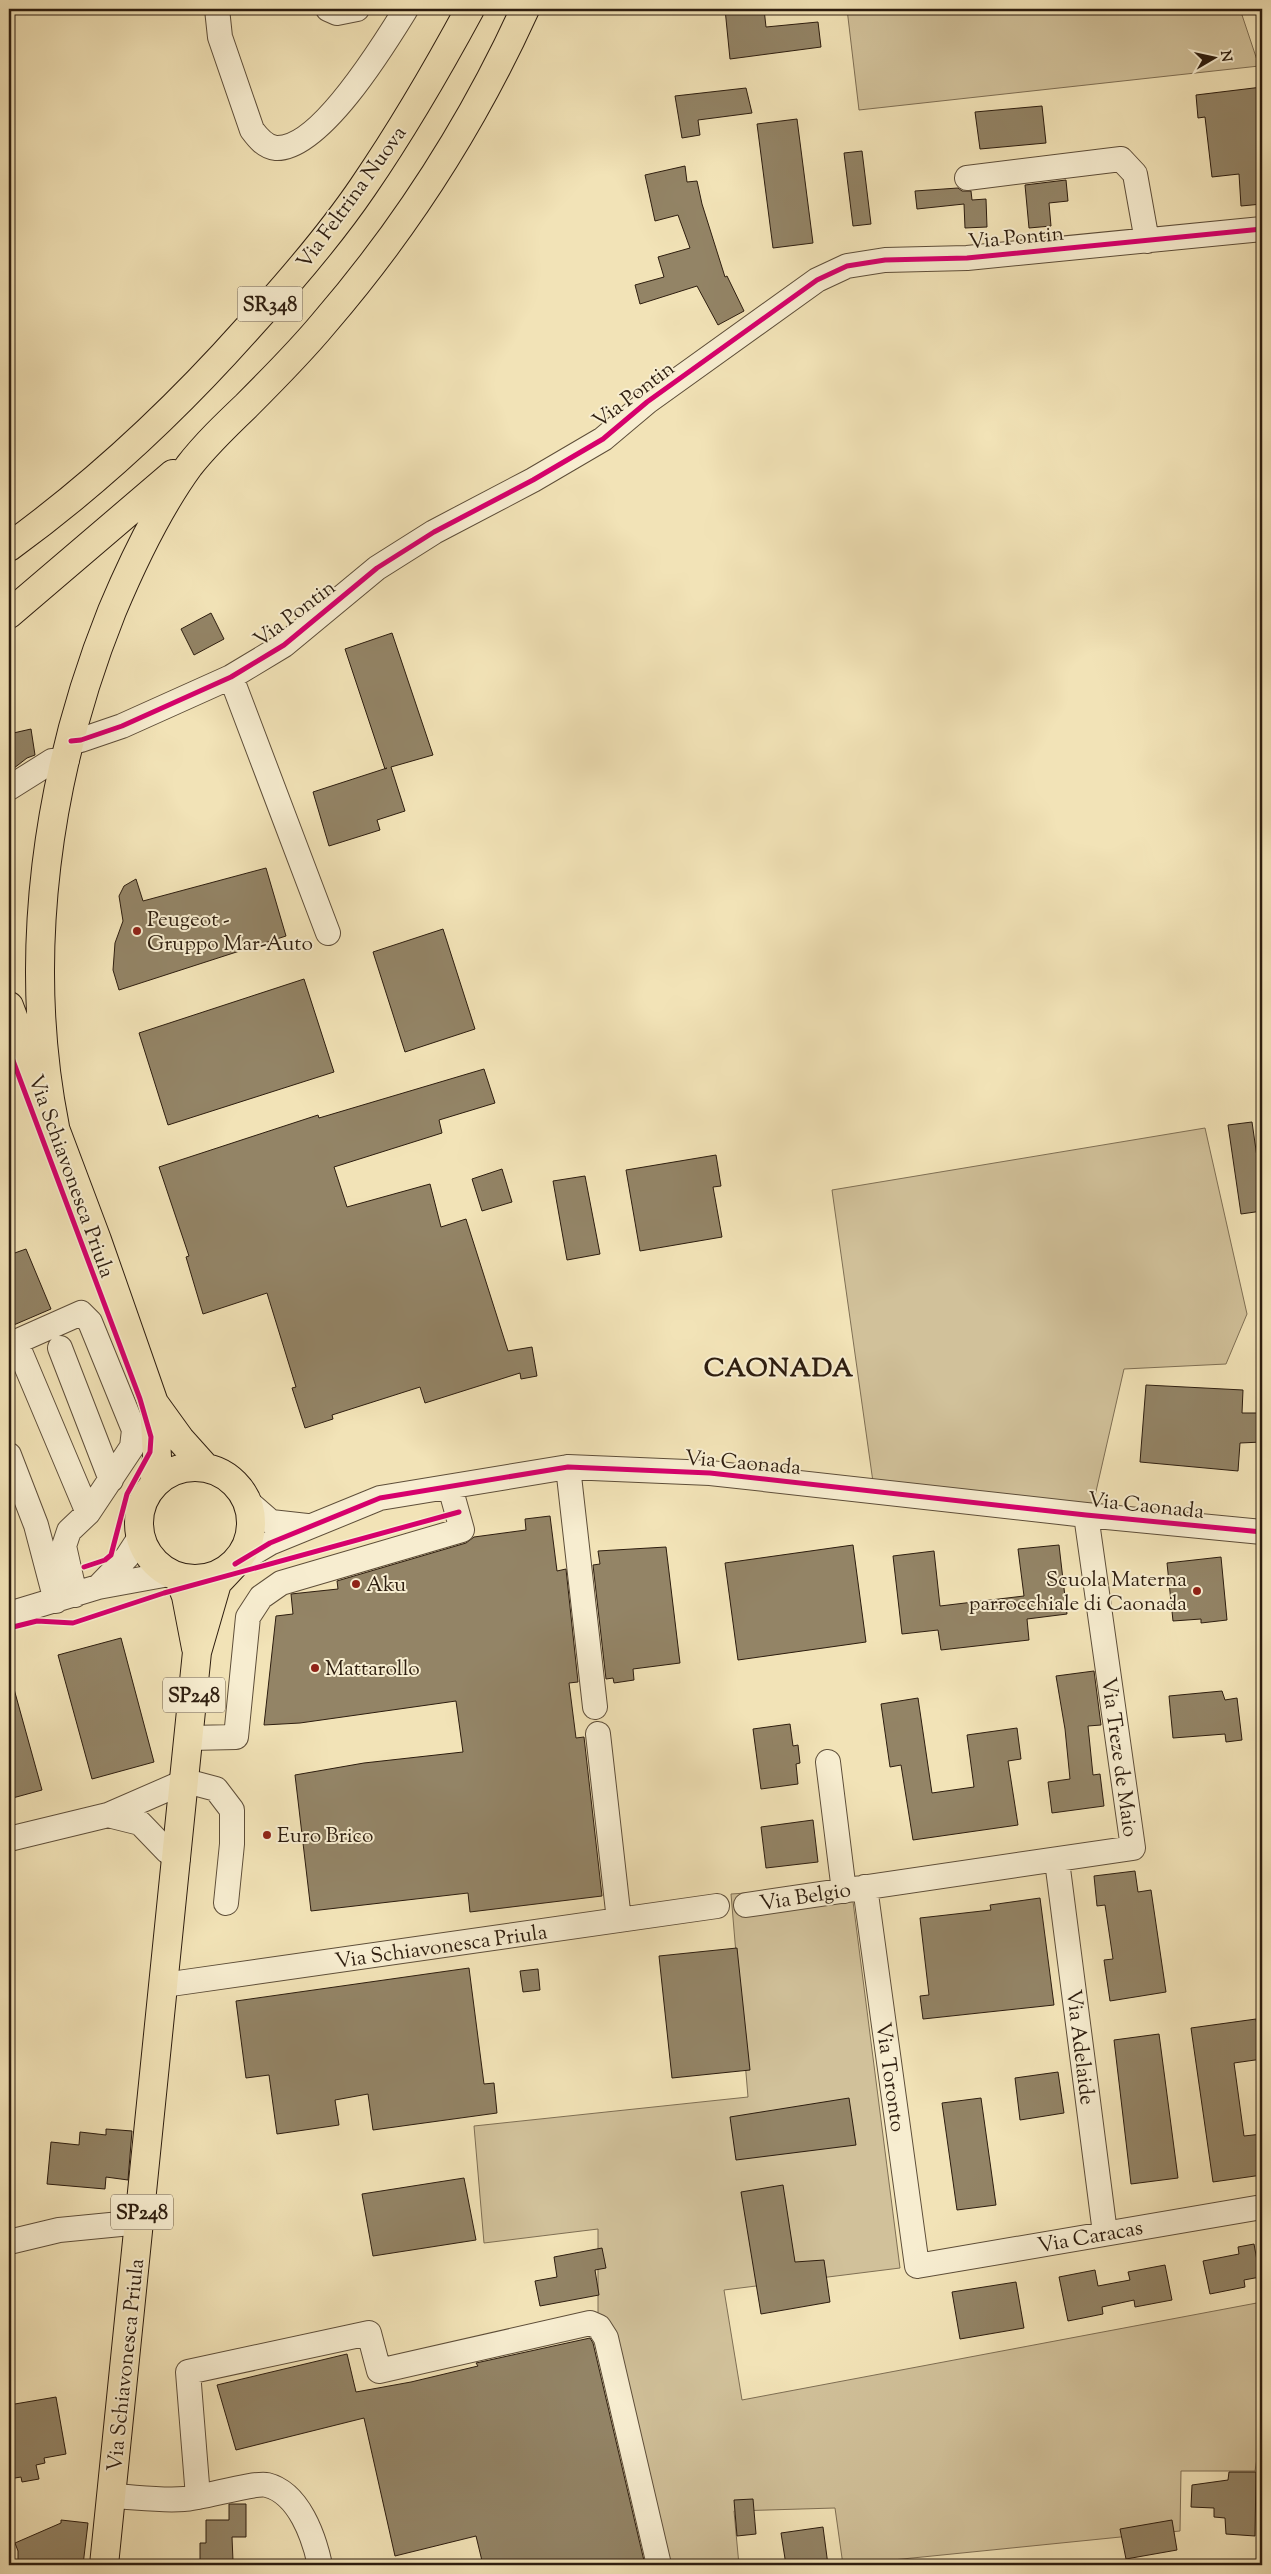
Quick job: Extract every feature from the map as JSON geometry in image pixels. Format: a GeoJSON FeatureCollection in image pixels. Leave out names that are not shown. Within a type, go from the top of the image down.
{"type":"FeatureCollection","features":[{"type":"Feature","properties":{"kind":"main road","name":"Via Feltrina Nuova"},"geometry":{"type":"LineString","coordinates":[[9,547],[55,513],[116,462],[220,360],[276,298],[362,188],[429,82],[470,9]]}},
{"type":"Feature","properties":{"kind":"main road"},"geometry":{"type":"LineString","coordinates":[[9,614],[199,454],[324,324],[389,241],[438,168],[476,104],[525,9]]}},
{"type":"Feature","properties":{"kind":"main road"},"geometry":{"type":"LineString","coordinates":[[55,1127],[42,1034],[41,948],[44,887],[55,804],[91,668],[130,572],[163,507],[199,454]]}},
{"type":"Feature","properties":{"kind":"main road","name":"Via Schiavonesca Priula"},"geometry":{"type":"LineString","coordinates":[[9,1006],[55,1127],[154,1403],[180,1440],[206,1468]]}},
{"type":"Feature","properties":{"kind":"main road","name":"Via Schiavonesca Priula"},"geometry":{"type":"LineString","coordinates":[[154,1403],[157,1457],[154,1484]]}},
{"type":"Feature","properties":{"kind":"main road"},"geometry":{"type":"LineString","coordinates":[[190,1467],[206,1468],[228,1478],[240,1489],[248,1502],[252,1522],[247,1546],[234,1565],[220,1574],[202,1580],[174,1576],[156,1564],[146,1552],[140,1537],[140,1511],[143,1500],[154,1484],[172,1472],[190,1467]]}},
{"type":"Feature","properties":{"kind":"main road","name":"Via Schiavonesca Priula"},"geometry":{"type":"LineString","coordinates":[[104,2565],[186,1781],[197,1652],[217,1583],[234,1565]]}},
{"type":"Feature","properties":{"kind":"main road","name":"Via Schiavonesca Priula"},"geometry":{"type":"LineString","coordinates":[[174,1576],[186,1596],[197,1652]]}},
{"type":"Feature","properties":{"kind":"street"},"geometry":{"type":"LineString","coordinates":[[217,9],[220,37],[252,130],[262,142],[274,148],[289,146],[306,137],[326,119],[376,58],[406,9]]}},
{"type":"Feature","properties":{"kind":"street"},"geometry":{"type":"LineString","coordinates":[[328,9],[337,13],[357,9]]}},
{"type":"Feature","properties":{"kind":"street"},"geometry":{"type":"LineString","coordinates":[[967,178],[1121,159],[1135,174],[1147,241]]}},
{"type":"Feature","properties":{"kind":"street","name":"Via Pontin"},"geometry":{"type":"LineString","coordinates":[[9,788],[69,751],[81,740],[122,726],[230,676],[284,645],[377,568],[434,532],[532,480],[603,438],[647,402],[825,277],[847,266],[885,260],[967,258],[1262,229]]}},
{"type":"Feature","properties":{"kind":"street"},"geometry":{"type":"LineString","coordinates":[[230,676],[328,933]]}},
{"type":"Feature","properties":{"kind":"street"},"geometry":{"type":"LineString","coordinates":[[65,1598],[64,1546],[69,1531],[88,1513],[111,1480],[132,1447],[134,1430],[90,1322],[81,1313],[12,1343],[88,1513]]}},
{"type":"Feature","properties":{"kind":"street"},"geometry":{"type":"LineString","coordinates":[[60,1348],[111,1480]]}},
{"type":"Feature","properties":{"kind":"street"},"geometry":{"type":"LineString","coordinates":[[9,1455],[65,1598]]}},
{"type":"Feature","properties":{"kind":"street"},"geometry":{"type":"LineString","coordinates":[[568,1467],[595,1707]]}},
{"type":"Feature","properties":{"kind":"street","name":"Via Caonada"},"geometry":{"type":"LineString","coordinates":[[234,1565],[270,1543],[380,1498],[568,1467],[710,1473],[1086,1515],[1262,1532]]}},
{"type":"Feature","properties":{"kind":"street"},"geometry":{"type":"LineString","coordinates":[[190,1738],[236,1737],[248,1617],[261,1597],[281,1583],[462,1530],[450,1487]]}},
{"type":"Feature","properties":{"kind":"street","name":"Via Caonada"},"geometry":{"type":"LineString","coordinates":[[248,1502],[271,1522],[309,1526]]}},
{"type":"Feature","properties":{"kind":"street","name":"Via Treze de Maio"},"geometry":{"type":"LineString","coordinates":[[854,1889],[1133,1848],[1086,1515]]}},
{"type":"Feature","properties":{"kind":"street"},"geometry":{"type":"LineString","coordinates":[[36,1524],[69,1531]]}},
{"type":"Feature","properties":{"kind":"street"},"geometry":{"type":"LineString","coordinates":[[98,1587],[127,1557],[140,1537]]}},
{"type":"Feature","properties":{"kind":"street"},"geometry":{"type":"LineString","coordinates":[[9,1614],[98,1587],[174,1576]]}},
{"type":"Feature","properties":{"kind":"street"},"geometry":{"type":"LineString","coordinates":[[598,1734],[619,1920]]}},
{"type":"Feature","properties":{"kind":"street","name":"Via Toronto"},"geometry":{"type":"LineString","coordinates":[[828,1762],[854,1889],[917,2266]]}},
{"type":"Feature","properties":{"kind":"street"},"geometry":{"type":"LineString","coordinates":[[9,1839],[108,1816],[186,1781],[216,1789],[232,1810],[232,1844],[226,1903]]}},
{"type":"Feature","properties":{"kind":"street"},"geometry":{"type":"LineString","coordinates":[[108,1816],[140,1823],[167,1851],[178,1858]]}},
{"type":"Feature","properties":{"kind":"street","name":"Via Adelaide"},"geometry":{"type":"LineString","coordinates":[[1057,1860],[1105,2233]]}},
{"type":"Feature","properties":{"kind":"street","name":"Via Belgio"},"geometry":{"type":"LineString","coordinates":[[746,1906],[854,1889]]}},
{"type":"Feature","properties":{"kind":"street","name":"Via Schiavonesca Priula"},"geometry":{"type":"LineString","coordinates":[[164,1985],[717,1906]]}},
{"type":"Feature","properties":{"kind":"street","name":"Via Caracas"},"geometry":{"type":"LineString","coordinates":[[917,2266],[1262,2207]]}},
{"type":"Feature","properties":{"kind":"street"},"geometry":{"type":"LineString","coordinates":[[9,2242],[59,2230],[141,2222]]}},
{"type":"Feature","properties":{"kind":"street"},"geometry":{"type":"LineString","coordinates":[[198,2497],[188,2372],[369,2333],[379,2371],[590,2323],[599,2327],[606,2338],[659,2565]]}},
{"type":"Feature","properties":{"kind":"street"},"geometry":{"type":"LineString","coordinates":[[111,2496],[185,2499],[266,2485],[284,2494],[298,2510],[309,2531],[320,2565]]}},
{"type":"Feature","properties":{"kind":"shaded area"},"geometry":{"type":"Polygon","coordinates":[[[847,9],[1240,9],[1259,66],[859,110],[847,9]]]}},
{"type":"Feature","properties":{"kind":"shaded area"},"geometry":{"type":"Polygon","coordinates":[[[1205,1128],[1247,1314],[1226,1364],[1124,1369],[1092,1509],[873,1482],[832,1190],[1205,1128]]]}},
{"type":"Feature","properties":{"kind":"shaded area"},"geometry":{"type":"Polygon","coordinates":[[[851,1886],[900,2268],[724,2290],[742,2400],[1262,2302],[1262,2425],[1255,2471],[1181,2471],[1180,2531],[843,2565],[835,2508],[734,2511],[739,2565],[667,2565],[598,2321],[598,2229],[484,2243],[474,2126],[748,2097],[731,1894],[851,1886]]]}},
{"type":"Feature","properties":{"kind":"building"},"geometry":{"type":"Polygon","coordinates":[[[725,9],[764,9],[766,27],[818,22],[821,47],[730,59],[725,9]]]}},
{"type":"Feature","properties":{"kind":"building"},"geometry":{"type":"Polygon","coordinates":[[[1262,87],[1262,204],[1241,206],[1239,174],[1212,177],[1205,117],[1198,118],[1196,95],[1262,87]]]}},
{"type":"Feature","properties":{"kind":"building"},"geometry":{"type":"Polygon","coordinates":[[[746,88],[752,113],[698,120],[700,135],[682,138],[675,96],[746,88]]]}},
{"type":"Feature","properties":{"kind":"building"},"geometry":{"type":"Polygon","coordinates":[[[1042,106],[1046,143],[980,149],[975,112],[1042,106]]]}},
{"type":"Feature","properties":{"kind":"building"},"geometry":{"type":"Polygon","coordinates":[[[797,119],[813,243],[773,248],[757,124],[797,119]]]}},
{"type":"Feature","properties":{"kind":"building"},"geometry":{"type":"Polygon","coordinates":[[[862,151],[871,224],[853,226],[844,153],[862,151]]]}},
{"type":"Feature","properties":{"kind":"building"},"geometry":{"type":"Polygon","coordinates":[[[685,166],[687,182],[697,181],[702,204],[725,277],[727,276],[744,311],[718,325],[697,286],[640,304],[635,285],[664,277],[658,257],[690,248],[678,215],[655,221],[645,175],[685,166]]]}},
{"type":"Feature","properties":{"kind":"building"},"geometry":{"type":"Polygon","coordinates":[[[1066,180],[1068,201],[1049,203],[1051,226],[1029,228],[1025,185],[1066,180]]]}},
{"type":"Feature","properties":{"kind":"building"},"geometry":{"type":"Polygon","coordinates":[[[958,188],[962,191],[971,191],[972,200],[986,199],[987,227],[965,228],[964,204],[917,209],[915,191],[958,188]]]}},
{"type":"Feature","properties":{"kind":"building"},"geometry":{"type":"Polygon","coordinates":[[[211,613],[224,639],[194,655],[181,629],[211,613]]]}},
{"type":"Feature","properties":{"kind":"building"},"geometry":{"type":"Polygon","coordinates":[[[392,633],[433,755],[391,767],[405,811],[377,820],[380,830],[329,846],[313,792],[385,769],[345,649],[392,633]]]}},
{"type":"Feature","properties":{"kind":"building"},"geometry":{"type":"Polygon","coordinates":[[[31,729],[35,755],[27,758],[9,772],[9,734],[31,729]]]}},
{"type":"Feature","properties":{"kind":"building"},"geometry":{"type":"Polygon","coordinates":[[[266,868],[286,936],[119,990],[113,970],[115,943],[123,921],[119,896],[124,886],[136,879],[143,901],[266,868]]]}},
{"type":"Feature","properties":{"kind":"building"},"geometry":{"type":"Polygon","coordinates":[[[443,929],[475,1029],[405,1052],[373,952],[443,929]]]}},
{"type":"Feature","properties":{"kind":"building"},"geometry":{"type":"Polygon","coordinates":[[[304,979],[334,1072],[168,1125],[139,1033],[304,979]]]}},
{"type":"Feature","properties":{"kind":"building"},"geometry":{"type":"Polygon","coordinates":[[[484,1069],[495,1103],[439,1120],[442,1133],[334,1167],[347,1207],[430,1184],[441,1227],[466,1219],[508,1351],[532,1347],[537,1376],[521,1379],[520,1373],[425,1403],[420,1387],[332,1415],[333,1419],[305,1428],[292,1388],[296,1387],[267,1293],[203,1314],[186,1257],[189,1256],[159,1167],[318,1115],[319,1118],[484,1069]]]}},
{"type":"Feature","properties":{"kind":"building"},"geometry":{"type":"Polygon","coordinates":[[[1252,1122],[1262,1192],[1262,1211],[1241,1214],[1228,1125],[1252,1122]]]}},
{"type":"Feature","properties":{"kind":"building"},"geometry":{"type":"Polygon","coordinates":[[[716,1155],[721,1186],[713,1187],[722,1237],[640,1251],[626,1170],[716,1155]]]}},
{"type":"Feature","properties":{"kind":"building"},"geometry":{"type":"Polygon","coordinates":[[[502,1169],[512,1202],[482,1211],[472,1179],[502,1169]]]}},
{"type":"Feature","properties":{"kind":"building"},"geometry":{"type":"Polygon","coordinates":[[[585,1176],[600,1254],[567,1260],[553,1181],[585,1176]]]}},
{"type":"Feature","properties":{"kind":"building"},"geometry":{"type":"Polygon","coordinates":[[[26,1249],[51,1309],[9,1327],[9,1255],[26,1249]]]}},
{"type":"Feature","properties":{"kind":"building"},"geometry":{"type":"Polygon","coordinates":[[[1146,1385],[1243,1390],[1242,1413],[1262,1413],[1262,1442],[1240,1443],[1238,1471],[1140,1462],[1146,1385]]]}},
{"type":"Feature","properties":{"kind":"building"},"geometry":{"type":"Polygon","coordinates":[[[550,1516],[557,1571],[566,1569],[578,1682],[569,1683],[576,1738],[584,1737],[602,1896],[470,1912],[468,1893],[311,1911],[295,1775],[364,1763],[463,1752],[456,1701],[300,1723],[264,1725],[276,1616],[293,1614],[291,1594],[338,1589],[337,1581],[466,1543],[474,1537],[526,1530],[525,1519],[550,1516]]]}},
{"type":"Feature","properties":{"kind":"building"},"geometry":{"type":"Polygon","coordinates":[[[853,1545],[866,1642],[738,1660],[725,1563],[853,1545]]]}},
{"type":"Feature","properties":{"kind":"building"},"geometry":{"type":"Polygon","coordinates":[[[1059,1545],[1067,1614],[1027,1619],[1029,1640],[941,1650],[938,1630],[902,1634],[893,1556],[934,1551],[940,1606],[1024,1596],[1018,1549],[1059,1545]]]}},
{"type":"Feature","properties":{"kind":"building"},"geometry":{"type":"Polygon","coordinates":[[[666,1547],[680,1663],[633,1669],[634,1680],[614,1683],[613,1678],[606,1679],[593,1565],[600,1564],[598,1551],[666,1547]]]}},
{"type":"Feature","properties":{"kind":"building","name":"Scuola Materna parrocchiale di Caonada"},"geometry":{"type":"Polygon","coordinates":[[[1221,1557],[1227,1620],[1201,1623],[1201,1619],[1173,1621],[1167,1563],[1221,1557]]]}},
{"type":"Feature","properties":{"kind":"building"},"geometry":{"type":"Polygon","coordinates":[[[121,1638],[154,1762],[92,1779],[58,1655],[121,1638]]]}},
{"type":"Feature","properties":{"kind":"building"},"geometry":{"type":"Polygon","coordinates":[[[1094,1671],[1101,1725],[1088,1726],[1093,1775],[1100,1774],[1104,1806],[1052,1813],[1048,1782],[1070,1779],[1065,1729],[1056,1676],[1094,1671]]]}},
{"type":"Feature","properties":{"kind":"building"},"geometry":{"type":"Polygon","coordinates":[[[14,1689],[42,1790],[9,1799],[9,1690],[14,1689]]]}},
{"type":"Feature","properties":{"kind":"building"},"geometry":{"type":"Polygon","coordinates":[[[1222,1691],[1225,1700],[1237,1698],[1242,1740],[1226,1742],[1225,1734],[1173,1738],[1169,1696],[1222,1691]]]}},
{"type":"Feature","properties":{"kind":"building"},"geometry":{"type":"Polygon","coordinates":[[[918,1698],[932,1793],[974,1787],[967,1735],[1017,1728],[1021,1759],[1008,1761],[1018,1825],[913,1840],[901,1765],[890,1767],[881,1704],[918,1698]]]}},
{"type":"Feature","properties":{"kind":"building"},"geometry":{"type":"Polygon","coordinates":[[[790,1724],[793,1746],[798,1745],[800,1763],[796,1764],[798,1784],[761,1789],[753,1729],[790,1724]]]}},
{"type":"Feature","properties":{"kind":"building"},"geometry":{"type":"Polygon","coordinates":[[[813,1820],[818,1862],[766,1868],[761,1827],[813,1820]]]}},
{"type":"Feature","properties":{"kind":"building"},"geometry":{"type":"Polygon","coordinates":[[[1135,1871],[1138,1892],[1151,1890],[1166,1992],[1110,2001],[1104,1960],[1113,1959],[1105,1905],[1097,1906],[1094,1876],[1135,1871]]]}},
{"type":"Feature","properties":{"kind":"building"},"geometry":{"type":"Polygon","coordinates":[[[1040,1898],[1054,2005],[923,2019],[920,1996],[929,1995],[920,1918],[991,1910],[990,1905],[1040,1898]]]}},
{"type":"Feature","properties":{"kind":"building"},"geometry":{"type":"Polygon","coordinates":[[[737,1948],[750,2070],[672,2078],[659,1956],[737,1948]]]}},
{"type":"Feature","properties":{"kind":"building"},"geometry":{"type":"Polygon","coordinates":[[[469,1968],[484,2084],[494,2083],[497,2113],[373,2130],[368,2094],[335,2100],[339,2125],[277,2134],[269,2075],[246,2078],[236,2001],[469,1968]]]}},
{"type":"Feature","properties":{"kind":"building"},"geometry":{"type":"Polygon","coordinates":[[[538,1969],[540,1990],[523,1992],[520,1971],[538,1969]]]}},
{"type":"Feature","properties":{"kind":"building"},"geometry":{"type":"Polygon","coordinates":[[[1256,2019],[1262,2059],[1234,2063],[1244,2136],[1262,2134],[1262,2175],[1213,2182],[1191,2028],[1256,2019]]]}},
{"type":"Feature","properties":{"kind":"building"},"geometry":{"type":"Polygon","coordinates":[[[1159,2034],[1178,2178],[1131,2184],[1114,2040],[1159,2034]]]}},
{"type":"Feature","properties":{"kind":"building"},"geometry":{"type":"Polygon","coordinates":[[[1058,2072],[1064,2113],[1020,2120],[1015,2078],[1058,2072]]]}},
{"type":"Feature","properties":{"kind":"building"},"geometry":{"type":"Polygon","coordinates":[[[849,2098],[856,2145],[736,2160],[730,2117],[849,2098]]]}},
{"type":"Feature","properties":{"kind":"building"},"geometry":{"type":"Polygon","coordinates":[[[981,2098],[996,2205],[957,2210],[942,2103],[981,2098]]]}},
{"type":"Feature","properties":{"kind":"building"},"geometry":{"type":"Polygon","coordinates":[[[106,2129],[132,2131],[128,2180],[106,2177],[105,2189],[47,2184],[51,2142],[79,2145],[80,2132],[106,2135],[106,2129]]]}},
{"type":"Feature","properties":{"kind":"building"},"geometry":{"type":"Polygon","coordinates":[[[464,2178],[476,2240],[373,2256],[362,2194],[464,2178]]]}},
{"type":"Feature","properties":{"kind":"building"},"geometry":{"type":"Polygon","coordinates":[[[783,2185],[795,2262],[824,2260],[830,2302],[761,2314],[741,2192],[783,2185]]]}},
{"type":"Feature","properties":{"kind":"building"},"geometry":{"type":"Polygon","coordinates":[[[1254,2244],[1260,2277],[1244,2280],[1245,2287],[1210,2294],[1203,2261],[1239,2254],[1238,2247],[1254,2244]]]}},
{"type":"Feature","properties":{"kind":"building"},"geometry":{"type":"Polygon","coordinates":[[[602,2248],[606,2268],[595,2270],[599,2295],[540,2306],[535,2281],[557,2277],[554,2257],[602,2248]]]}},
{"type":"Feature","properties":{"kind":"building"},"geometry":{"type":"Polygon","coordinates":[[[1165,2265],[1172,2300],[1135,2307],[1134,2300],[1102,2307],[1103,2314],[1068,2321],[1059,2277],[1095,2270],[1098,2286],[1130,2280],[1128,2272],[1165,2265]]]}},
{"type":"Feature","properties":{"kind":"building"},"geometry":{"type":"Polygon","coordinates":[[[1016,2282],[1024,2328],[960,2339],[952,2292],[1016,2282]]]}},
{"type":"Feature","properties":{"kind":"building"},"geometry":{"type":"Polygon","coordinates":[[[590,2338],[593,2343],[645,2565],[483,2565],[476,2536],[395,2556],[364,2418],[236,2450],[217,2385],[347,2354],[356,2392],[411,2382],[478,2366],[476,2363],[590,2338]]]}},
{"type":"Feature","properties":{"kind":"building"},"geometry":{"type":"Polygon","coordinates":[[[56,2397],[66,2454],[44,2458],[45,2463],[36,2465],[39,2479],[22,2482],[21,2477],[9,2479],[9,2405],[56,2397]]]}},
{"type":"Feature","properties":{"kind":"building"},"geometry":{"type":"Polygon","coordinates":[[[1229,2472],[1256,2472],[1255,2536],[1226,2534],[1225,2518],[1214,2517],[1214,2508],[1191,2507],[1192,2485],[1228,2480],[1229,2472]]]}},
{"type":"Feature","properties":{"kind":"building"},"geometry":{"type":"Polygon","coordinates":[[[753,2499],[756,2534],[737,2536],[734,2500],[753,2499]]]}},
{"type":"Feature","properties":{"kind":"building"},"geometry":{"type":"Polygon","coordinates":[[[229,2504],[246,2504],[246,2537],[232,2537],[233,2561],[200,2561],[200,2543],[206,2543],[206,2520],[229,2520],[229,2504]]]}},
{"type":"Feature","properties":{"kind":"building"},"geometry":{"type":"Polygon","coordinates":[[[61,2520],[88,2523],[83,2565],[18,2565],[18,2551],[15,2543],[61,2523],[61,2520]]]}},
{"type":"Feature","properties":{"kind":"building"},"geometry":{"type":"Polygon","coordinates":[[[1172,2520],[1177,2550],[1126,2559],[1120,2529],[1172,2520]]]}},
{"type":"Feature","properties":{"kind":"building"},"geometry":{"type":"Polygon","coordinates":[[[823,2527],[828,2565],[786,2565],[781,2533],[823,2527]]]}},
{"type":"Feature","properties":{"kind":"cycle path"},"geometry":{"type":"LineString","coordinates":[[71,741],[81,740],[122,726],[231,677],[284,645],[377,568],[434,532],[533,480],[603,439],[647,402],[817,280],[847,266],[885,260],[967,258],[1262,229]]}},
{"type":"Feature","properties":{"kind":"cycle path"},"geometry":{"type":"LineString","coordinates":[[9,1050],[140,1399],[151,1437],[150,1452],[127,1494],[111,1555],[105,1560],[84,1567]]}},
{"type":"Feature","properties":{"kind":"cycle path"},"geometry":{"type":"LineString","coordinates":[[235,1564],[270,1543],[380,1498],[568,1467],[710,1473],[1086,1515],[1262,1532]]}},
{"type":"Feature","properties":{"kind":"cycle path"},"geometry":{"type":"LineString","coordinates":[[9,1628],[37,1621],[73,1623],[164,1593],[459,1512]]}},
{"type":"Feature","properties":{"kind":"place","name":"Peugeot - Gruppo Mar-Auto"},"geometry":{"type":"Point","coordinates":[137,931]}},
{"type":"Feature","properties":{"kind":"place","name":"Aku"},"geometry":{"type":"Point","coordinates":[356,1584]}},
{"type":"Feature","properties":{"kind":"place","name":"Scuola Materna parrocchiale di Caonada"},"geometry":{"type":"Point","coordinates":[1197,1591]}},
{"type":"Feature","properties":{"kind":"place","name":"Mattarollo"},"geometry":{"type":"Point","coordinates":[315,1668]}},
{"type":"Feature","properties":{"kind":"place","name":"Euro Brico"},"geometry":{"type":"Point","coordinates":[267,1835]}},
{"type":"Feature","properties":{"kind":"district","name":"CAONADA"},"geometry":{"type":"Point","coordinates":[779,1367]}}]}
